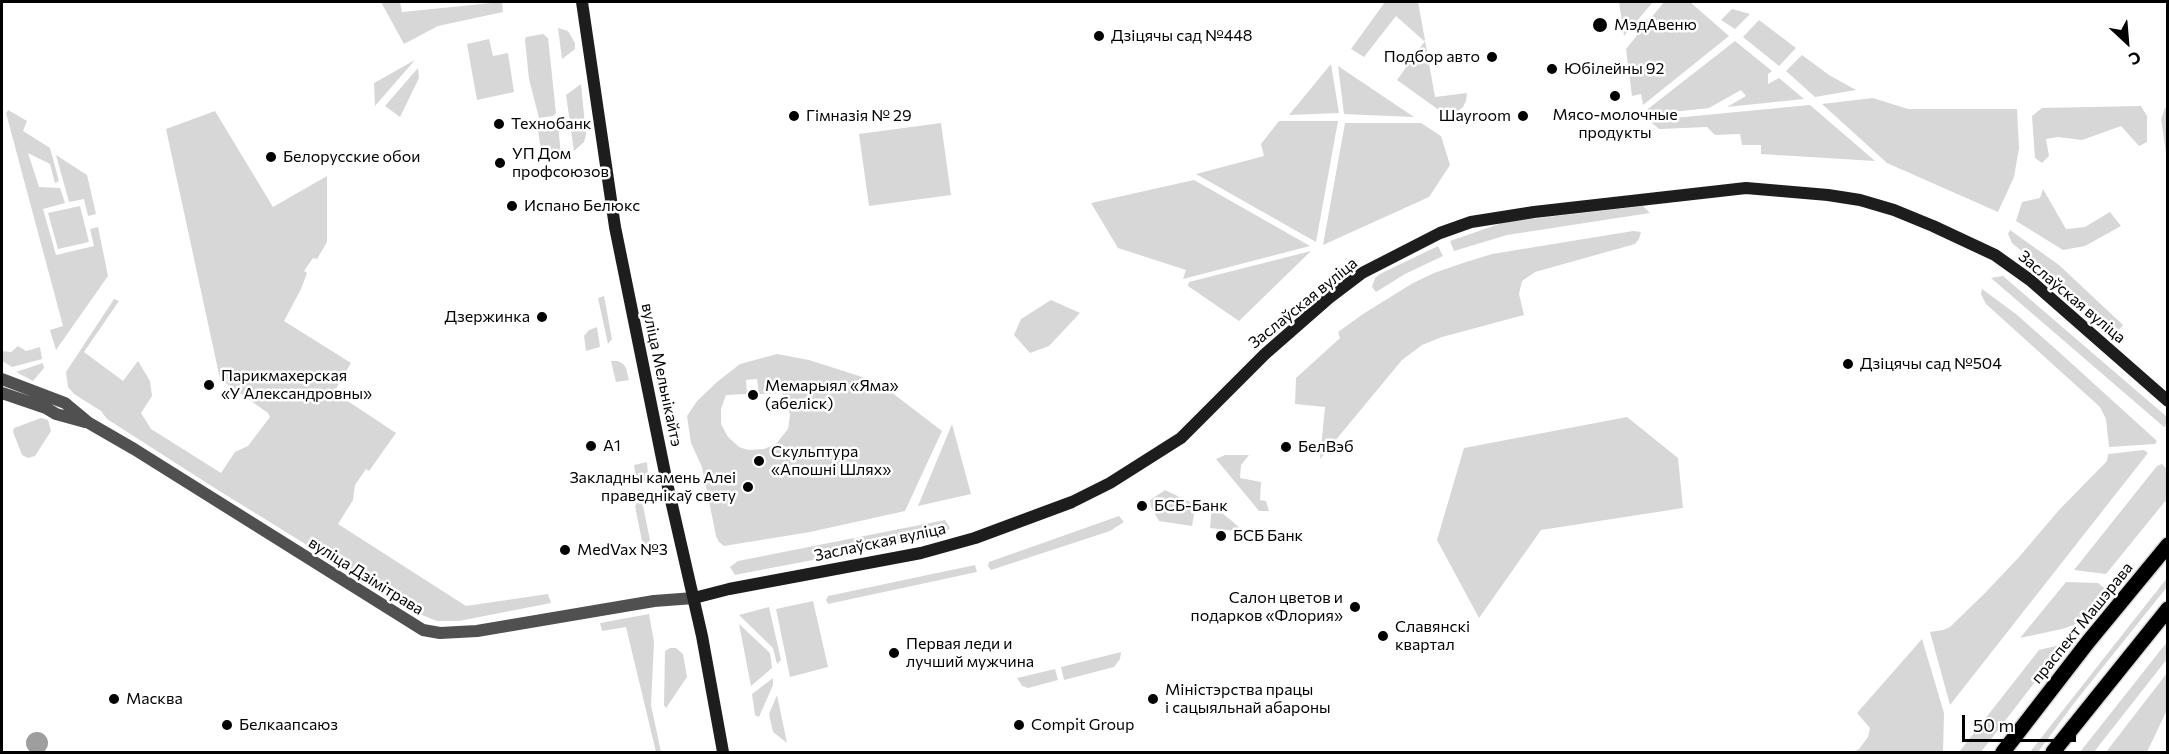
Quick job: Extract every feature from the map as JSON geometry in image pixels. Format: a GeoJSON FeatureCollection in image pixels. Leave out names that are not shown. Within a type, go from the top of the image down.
{"type":"FeatureCollection","features":[{"type":"Feature","properties":{"kind":"main road","name":"вуліца Мельнікайтэ"},"geometry":{"type":"LineString","coordinates":[[582,2],[615,226],[665,472],[694,598],[723,753]]}},
{"type":"Feature","properties":{"kind":"main road","name":"Заслаўская вуліца"},"geometry":{"type":"LineString","coordinates":[[694,598],[921,553],[975,538],[1072,502],[1110,483],[1181,438],[1265,354],[1322,304],[1362,273],[1440,233],[1472,222],[1534,212],[1746,189],[1828,195],[1860,200],[1894,210],[1995,255],[2038,287],[2168,401]]}},
{"type":"Feature","properties":{"kind":"main road","name":"праспект Машэрава"},"geometry":{"type":"LineString","coordinates":[[2003,753],[2088,642],[2168,545]]}},
{"type":"Feature","properties":{"kind":"main road"},"geometry":{"type":"LineString","coordinates":[[2053,753],[2168,609]]}},
{"type":"Feature","properties":{"kind":"street","name":"вуліца Дзімітрава"},"geometry":{"type":"LineString","coordinates":[[2,379],[65,403],[89,423],[423,630],[440,633],[477,631],[654,601],[694,598]]}},
{"type":"Feature","properties":{"kind":"street","name":"вуліца Дзімітрава"},"geometry":{"type":"LineString","coordinates":[[2,393],[46,408],[56,414],[89,423]]}},
{"type":"Feature","properties":{"kind":"shaded area"},"geometry":{"type":"Polygon","coordinates":[[[381,2],[400,2],[402,12],[502,2],[503,12],[438,26],[404,44],[381,2]]]}},
{"type":"Feature","properties":{"kind":"shaded area"},"geometry":{"type":"Polygon","coordinates":[[[1385,2],[1418,2],[1425,40],[1396,16],[1364,57],[1351,49],[1385,2]]]}},
{"type":"Feature","properties":{"kind":"shaded area"},"geometry":{"type":"Polygon","coordinates":[[[1619,2],[1653,2],[1624,36],[1619,2]]]}},
{"type":"Feature","properties":{"kind":"shaded area"},"geometry":{"type":"Polygon","coordinates":[[[1664,2],[1690,2],[1729,36],[1643,105],[1641,94],[1632,96],[1626,49],[1664,2]]]}},
{"type":"Feature","properties":{"kind":"shaded area"},"geometry":{"type":"Polygon","coordinates":[[[1732,9],[1750,14],[1735,29],[1721,20],[1732,9]]]}},
{"type":"Feature","properties":{"kind":"shaded area"},"geometry":{"type":"Polygon","coordinates":[[[1759,20],[1796,48],[1779,66],[1743,37],[1759,20]]]}},
{"type":"Feature","properties":{"kind":"shaded area"},"geometry":{"type":"Polygon","coordinates":[[[558,28],[568,31],[575,43],[575,49],[562,59],[558,28]]]}},
{"type":"Feature","properties":{"kind":"shaded area"},"geometry":{"type":"Polygon","coordinates":[[[543,34],[548,38],[556,113],[553,116],[539,118],[529,79],[525,40],[526,37],[543,34]]]}},
{"type":"Feature","properties":{"kind":"shaded area"},"geometry":{"type":"Polygon","coordinates":[[[489,39],[493,56],[508,53],[514,92],[477,100],[467,44],[489,39]]]}},
{"type":"Feature","properties":{"kind":"shaded area"},"geometry":{"type":"Polygon","coordinates":[[[1425,41],[1435,97],[1467,93],[1463,107],[1450,118],[1397,80],[1425,41]]]}},
{"type":"Feature","properties":{"kind":"shaded area"},"geometry":{"type":"Polygon","coordinates":[[[1735,41],[1772,71],[1768,74],[1768,84],[1779,78],[1804,99],[1727,107],[1746,96],[1741,90],[1709,108],[1645,115],[1644,112],[1735,41]]]}},
{"type":"Feature","properties":{"kind":"shaded area"},"geometry":{"type":"Polygon","coordinates":[[[1802,55],[1829,75],[1856,90],[1815,97],[1786,71],[1802,55]]]}},
{"type":"Feature","properties":{"kind":"shaded area"},"geometry":{"type":"Polygon","coordinates":[[[415,60],[375,106],[374,83],[415,60]]]}},
{"type":"Feature","properties":{"kind":"shaded area"},"geometry":{"type":"Polygon","coordinates":[[[1331,64],[1339,113],[1289,115],[1331,64]]]}},
{"type":"Feature","properties":{"kind":"shaded area"},"geometry":{"type":"Polygon","coordinates":[[[1338,66],[1414,117],[1344,114],[1338,66]]]}},
{"type":"Feature","properties":{"kind":"shaded area"},"geometry":{"type":"Polygon","coordinates":[[[418,68],[419,78],[400,117],[385,106],[418,68]]]}},
{"type":"Feature","properties":{"kind":"shaded area"},"geometry":{"type":"Polygon","coordinates":[[[581,84],[586,135],[584,142],[574,151],[566,95],[581,84]]]}},
{"type":"Feature","properties":{"kind":"shaded area"},"geometry":{"type":"Polygon","coordinates":[[[1873,98],[1908,109],[2017,109],[2019,148],[2014,177],[1998,212],[1887,163],[1822,104],[1873,98]]]}},
{"type":"Feature","properties":{"kind":"shaded area"},"geometry":{"type":"Polygon","coordinates":[[[1810,105],[1875,161],[1761,154],[1761,145],[1742,145],[1740,134],[1715,135],[1707,127],[1659,129],[1652,123],[1653,120],[1810,105]]]}},
{"type":"Feature","properties":{"kind":"shaded area"},"geometry":{"type":"Polygon","coordinates":[[[2141,106],[2147,116],[2147,142],[2139,146],[2121,126],[2082,140],[2058,137],[2046,139],[2049,156],[2042,163],[2035,158],[2032,116],[2042,108],[2141,106]]]}},
{"type":"Feature","properties":{"kind":"shaded area"},"geometry":{"type":"Polygon","coordinates":[[[2167,108],[2167,159],[2161,119],[2167,108]]]}},
{"type":"Feature","properties":{"kind":"shaded area"},"geometry":{"type":"Polygon","coordinates":[[[8,110],[27,121],[23,131],[50,148],[59,181],[55,183],[50,164],[28,153],[39,187],[60,188],[65,203],[43,209],[56,255],[94,246],[90,229],[98,227],[108,276],[56,350],[50,330],[63,326],[6,113],[8,110]]]}},
{"type":"Feature","properties":{"kind":"shaded area"},"geometry":{"type":"Polygon","coordinates":[[[215,111],[273,207],[327,176],[327,242],[317,259],[313,258],[304,271],[307,273],[301,289],[284,321],[351,363],[334,392],[396,433],[369,471],[366,469],[355,485],[353,500],[338,524],[466,606],[548,594],[551,603],[459,621],[437,621],[417,613],[107,419],[101,411],[74,394],[68,387],[66,372],[114,299],[119,301],[84,352],[123,381],[138,361],[150,381],[152,396],[141,413],[151,429],[221,473],[235,452],[248,446],[270,417],[268,413],[220,379],[166,129],[215,111]]]}},
{"type":"Feature","properties":{"kind":"shaded area"},"geometry":{"type":"Polygon","coordinates":[[[1279,121],[1338,121],[1316,242],[1196,174],[1264,156],[1261,144],[1279,121]]]}},
{"type":"Feature","properties":{"kind":"shaded area"},"geometry":{"type":"Polygon","coordinates":[[[556,123],[561,155],[542,159],[538,130],[542,126],[556,123]]]}},
{"type":"Feature","properties":{"kind":"shaded area"},"geometry":{"type":"Polygon","coordinates":[[[941,123],[951,195],[869,206],[859,134],[941,123]]]}},
{"type":"Feature","properties":{"kind":"shaded area"},"geometry":{"type":"Polygon","coordinates":[[[1345,123],[1421,123],[1441,136],[1450,165],[1429,197],[1323,245],[1345,123]]]}},
{"type":"Feature","properties":{"kind":"shaded area"},"geometry":{"type":"Polygon","coordinates":[[[56,155],[87,175],[96,214],[88,216],[84,199],[69,202],[56,155]]]}},
{"type":"Feature","properties":{"kind":"shaded area"},"geometry":{"type":"Polygon","coordinates":[[[1194,180],[1310,246],[1183,279],[1186,270],[1118,248],[1091,203],[1194,180]]]}},
{"type":"Feature","properties":{"kind":"shaded area"},"geometry":{"type":"Polygon","coordinates":[[[2043,189],[2066,229],[2085,227],[2110,212],[2121,226],[2085,246],[2063,250],[2016,221],[2022,202],[2040,198],[2043,189]]]}},
{"type":"Feature","properties":{"kind":"shaded area"},"geometry":{"type":"Polygon","coordinates":[[[80,206],[89,242],[58,249],[48,213],[80,206]]]}},
{"type":"Feature","properties":{"kind":"shaded area"},"geometry":{"type":"Polygon","coordinates":[[[1643,206],[1650,213],[1507,235],[1454,251],[1450,241],[1505,222],[1643,206]]]}},
{"type":"Feature","properties":{"kind":"shaded area"},"geometry":{"type":"Polygon","coordinates":[[[2010,230],[2059,265],[2123,325],[2118,331],[2012,243],[2008,234],[2010,230]]]}},
{"type":"Feature","properties":{"kind":"shaded area"},"geometry":{"type":"Polygon","coordinates":[[[1633,231],[1641,232],[1635,244],[1535,272],[1522,281],[1519,294],[1524,315],[1442,337],[1422,345],[1402,360],[1320,459],[1325,407],[1295,404],[1296,378],[1340,338],[1338,332],[1413,283],[1466,262],[1492,254],[1633,231]]]}},
{"type":"Feature","properties":{"kind":"shaded area"},"geometry":{"type":"Polygon","coordinates":[[[1438,246],[1443,256],[1405,274],[1376,292],[1372,287],[1375,278],[1380,274],[1438,246]]]}},
{"type":"Feature","properties":{"kind":"shaded area"},"geometry":{"type":"Polygon","coordinates":[[[1311,251],[1239,321],[1188,286],[1189,282],[1311,251]]]}},
{"type":"Feature","properties":{"kind":"shaded area"},"geometry":{"type":"Polygon","coordinates":[[[2003,276],[2167,417],[2167,425],[2164,427],[1991,278],[2003,276]]]}},
{"type":"Feature","properties":{"kind":"shaded area"},"geometry":{"type":"Polygon","coordinates":[[[1982,289],[2016,314],[2059,352],[2157,441],[2155,444],[2109,447],[2106,419],[2100,407],[1986,304],[1981,294],[1982,289]]]}},
{"type":"Feature","properties":{"kind":"shaded area"},"geometry":{"type":"Polygon","coordinates":[[[604,296],[612,339],[608,344],[598,298],[604,296]]]}},
{"type":"Feature","properties":{"kind":"shaded area"},"geometry":{"type":"Polygon","coordinates":[[[1051,300],[1080,313],[1049,346],[1030,353],[1014,335],[1021,319],[1051,300]]]}},
{"type":"Feature","properties":{"kind":"shaded area"},"geometry":{"type":"Polygon","coordinates":[[[597,327],[600,347],[586,351],[584,336],[589,330],[597,327]]]}},
{"type":"Feature","properties":{"kind":"shaded area"},"geometry":{"type":"Polygon","coordinates":[[[18,346],[26,351],[40,347],[42,359],[12,367],[2,361],[2,351],[11,352],[18,346]]]}},
{"type":"Feature","properties":{"kind":"shaded area"},"geometry":{"type":"Polygon","coordinates":[[[777,354],[809,360],[878,382],[942,431],[905,511],[810,532],[724,546],[719,542],[702,467],[691,443],[687,416],[697,401],[740,364],[777,354]],[[757,379],[746,380],[747,394],[726,395],[721,409],[721,424],[728,437],[739,447],[748,450],[764,449],[776,444],[788,429],[790,415],[782,393],[759,394],[757,379]]]}},
{"type":"Feature","properties":{"kind":"shaded area"},"geometry":{"type":"Polygon","coordinates":[[[611,361],[623,364],[629,380],[616,382],[611,361]]]}},
{"type":"Feature","properties":{"kind":"shaded area"},"geometry":{"type":"Polygon","coordinates":[[[43,363],[44,368],[33,381],[16,372],[43,363]]]}},
{"type":"Feature","properties":{"kind":"shaded area"},"geometry":{"type":"Polygon","coordinates":[[[1627,417],[1678,458],[1683,508],[1541,530],[1479,618],[1437,540],[1464,448],[1627,417]]]}},
{"type":"Feature","properties":{"kind":"shaded area"},"geometry":{"type":"Polygon","coordinates":[[[41,418],[48,420],[51,431],[35,456],[28,458],[22,455],[13,432],[14,428],[41,418]]]}},
{"type":"Feature","properties":{"kind":"shaded area"},"geometry":{"type":"Polygon","coordinates":[[[952,424],[971,494],[918,506],[952,424]]]}},
{"type":"Feature","properties":{"kind":"shaded area"},"geometry":{"type":"Polygon","coordinates":[[[2144,450],[2148,453],[1950,705],[1930,632],[1950,627],[1985,593],[2059,510],[2107,461],[2108,454],[2144,450]]]}},
{"type":"Feature","properties":{"kind":"shaded area"},"geometry":{"type":"Polygon","coordinates":[[[1225,455],[1249,455],[1241,465],[1240,478],[1261,482],[1260,500],[1266,501],[1269,511],[1259,511],[1216,459],[1225,455]]]}},
{"type":"Feature","properties":{"kind":"shaded area"},"geometry":{"type":"Polygon","coordinates":[[[647,462],[646,480],[637,485],[634,465],[647,462]]]}},
{"type":"Feature","properties":{"kind":"shaded area"},"geometry":{"type":"Polygon","coordinates":[[[2162,464],[2167,469],[2167,499],[2106,574],[2074,570],[2157,466],[2162,464]]]}},
{"type":"Feature","properties":{"kind":"shaded area"},"geometry":{"type":"Polygon","coordinates":[[[1165,490],[1190,502],[1196,502],[1192,526],[1159,521],[1151,507],[1150,500],[1165,490]]]}},
{"type":"Feature","properties":{"kind":"shaded area"},"geometry":{"type":"Polygon","coordinates":[[[638,501],[643,506],[650,540],[648,545],[643,544],[642,541],[635,506],[638,501]]]}},
{"type":"Feature","properties":{"kind":"shaded area"},"geometry":{"type":"Polygon","coordinates":[[[1212,505],[1232,521],[1244,532],[1210,528],[1212,505]]]}},
{"type":"Feature","properties":{"kind":"shaded area"},"geometry":{"type":"Polygon","coordinates":[[[1119,516],[1124,522],[1110,531],[991,570],[988,566],[989,562],[1119,516]]]}},
{"type":"Feature","properties":{"kind":"shaded area"},"geometry":{"type":"Polygon","coordinates":[[[945,520],[950,528],[944,535],[735,575],[730,567],[738,561],[945,520]]]}},
{"type":"Feature","properties":{"kind":"shaded area"},"geometry":{"type":"Polygon","coordinates":[[[975,565],[977,572],[828,604],[826,600],[828,596],[975,565]]]}},
{"type":"Feature","properties":{"kind":"shaded area"},"geometry":{"type":"Polygon","coordinates":[[[2167,578],[2167,587],[2038,752],[2030,752],[2167,578]]]}},
{"type":"Feature","properties":{"kind":"shaded area"},"geometry":{"type":"Polygon","coordinates":[[[2066,582],[2098,583],[2108,591],[2079,623],[2020,638],[2066,582]]]}},
{"type":"Feature","properties":{"kind":"shaded area"},"geometry":{"type":"Polygon","coordinates":[[[813,601],[828,667],[790,677],[776,609],[813,601]]]}},
{"type":"Feature","properties":{"kind":"shaded area"},"geometry":{"type":"Polygon","coordinates":[[[769,607],[781,660],[777,664],[773,648],[739,615],[769,607]]]}},
{"type":"Feature","properties":{"kind":"shaded area"},"geometry":{"type":"Polygon","coordinates":[[[649,614],[654,642],[651,705],[661,752],[656,752],[626,627],[602,631],[600,623],[649,614]]]}},
{"type":"Feature","properties":{"kind":"shaded area"},"geometry":{"type":"Polygon","coordinates":[[[739,624],[770,653],[772,668],[751,686],[739,624]]]}},
{"type":"Feature","properties":{"kind":"shaded area"},"geometry":{"type":"Polygon","coordinates":[[[1922,639],[1944,713],[1943,752],[1853,752],[1859,749],[1868,737],[1870,728],[1857,713],[1922,639]]]}},
{"type":"Feature","properties":{"kind":"shaded area"},"geometry":{"type":"Polygon","coordinates":[[[2167,642],[2167,659],[2094,752],[2080,752],[2167,642]]]}},
{"type":"Feature","properties":{"kind":"shaded area"},"geometry":{"type":"Polygon","coordinates":[[[2062,647],[1981,752],[1959,752],[2039,650],[2062,647]]]}},
{"type":"Feature","properties":{"kind":"shaded area"},"geometry":{"type":"Polygon","coordinates":[[[676,648],[683,654],[687,677],[666,708],[664,705],[665,651],[676,648]]]}},
{"type":"Feature","properties":{"kind":"shaded area"},"geometry":{"type":"Polygon","coordinates":[[[1121,652],[1120,659],[1114,667],[1064,680],[1061,667],[1121,652]]]}},
{"type":"Feature","properties":{"kind":"shaded area"},"geometry":{"type":"Polygon","coordinates":[[[1055,669],[1058,680],[1028,688],[1022,686],[1017,678],[1055,669]]]}},
{"type":"Feature","properties":{"kind":"shaded area"},"geometry":{"type":"Polygon","coordinates":[[[2167,673],[2167,710],[2147,752],[2106,752],[2167,673]]]}},
{"type":"Feature","properties":{"kind":"shaded area"},"geometry":{"type":"Polygon","coordinates":[[[773,678],[773,685],[759,717],[755,715],[752,694],[773,678]]]}},
{"type":"Feature","properties":{"kind":"shaded area"},"geometry":{"type":"Polygon","coordinates":[[[777,695],[787,743],[773,732],[769,714],[777,695]]]}},
{"type":"Feature","properties":{"kind":"shaded area"},"geometry":{"type":"Polygon","coordinates":[[[37,732],[47,739],[48,743],[41,753],[37,754],[27,747],[26,743],[33,733],[37,732]]]}},
{"type":"Feature","properties":{"kind":"place","name":"МэдАвеню"},"geometry":{"type":"Point","coordinates":[1600,25]}},
{"type":"Feature","properties":{"kind":"place","name":"Дзіцячы сад №448"},"geometry":{"type":"Point","coordinates":[1099,36]}},
{"type":"Feature","properties":{"kind":"place","name":"Подбор авто"},"geometry":{"type":"Point","coordinates":[1492,57]}},
{"type":"Feature","properties":{"kind":"place","name":"Юбілейны 92"},"geometry":{"type":"Point","coordinates":[1552,69]}},
{"type":"Feature","properties":{"kind":"place","name":"Мясо-молочные продукты"},"geometry":{"type":"Point","coordinates":[1615,96]}},
{"type":"Feature","properties":{"kind":"place","name":"Гімназія № 29"},"geometry":{"type":"Point","coordinates":[794,116]}},
{"type":"Feature","properties":{"kind":"place","name":"Шауroom"},"geometry":{"type":"Point","coordinates":[1523,116]}},
{"type":"Feature","properties":{"kind":"place","name":"Технобанк"},"geometry":{"type":"Point","coordinates":[499,124]}},
{"type":"Feature","properties":{"kind":"place","name":"Белорусские обои"},"geometry":{"type":"Point","coordinates":[271,157]}},
{"type":"Feature","properties":{"kind":"place","name":"УП Дом профсоюзов"},"geometry":{"type":"Point","coordinates":[500,163]}},
{"type":"Feature","properties":{"kind":"place","name":"Испано Белюкс"},"geometry":{"type":"Point","coordinates":[512,206]}},
{"type":"Feature","properties":{"kind":"place","name":"Дзержинка"},"geometry":{"type":"Point","coordinates":[542,317]}},
{"type":"Feature","properties":{"kind":"place","name":"Дзіцячы сад №504"},"geometry":{"type":"Point","coordinates":[1848,364]}},
{"type":"Feature","properties":{"kind":"place","name":"Парикмахерская «У Александровны»"},"geometry":{"type":"Point","coordinates":[209,385]}},
{"type":"Feature","properties":{"kind":"place","name":"Мемарыял «Яма» (абеліск)"},"geometry":{"type":"Point","coordinates":[753,395]}},
{"type":"Feature","properties":{"kind":"place","name":"A1"},"geometry":{"type":"Point","coordinates":[591,446]}},
{"type":"Feature","properties":{"kind":"place","name":"БелВэб"},"geometry":{"type":"Point","coordinates":[1286,447]}},
{"type":"Feature","properties":{"kind":"place","name":"Скульптура «Апошні Шлях»"},"geometry":{"type":"Point","coordinates":[759,461]}},
{"type":"Feature","properties":{"kind":"place","name":"Закладны камень Алеі праведнікаў свету"},"geometry":{"type":"Point","coordinates":[748,487]}},
{"type":"Feature","properties":{"kind":"place","name":"БСБ-Банк"},"geometry":{"type":"Point","coordinates":[1142,506]}},
{"type":"Feature","properties":{"kind":"place","name":"БСБ Банк"},"geometry":{"type":"Point","coordinates":[1221,536]}},
{"type":"Feature","properties":{"kind":"place","name":"MedVax №3"},"geometry":{"type":"Point","coordinates":[565,550]}},
{"type":"Feature","properties":{"kind":"place","name":"Салон цветов и подарков «Флория»"},"geometry":{"type":"Point","coordinates":[1355,607]}},
{"type":"Feature","properties":{"kind":"place","name":"Славянскі квартал"},"geometry":{"type":"Point","coordinates":[1383,636]}},
{"type":"Feature","properties":{"kind":"place","name":"Первая леди и лучший мужчина"},"geometry":{"type":"Point","coordinates":[894,653]}},
{"type":"Feature","properties":{"kind":"place","name":"Масква"},"geometry":{"type":"Point","coordinates":[114,699]}},
{"type":"Feature","properties":{"kind":"place","name":"Міністэрства працы і сацыяльнай абароны"},"geometry":{"type":"Point","coordinates":[1153,699]}},
{"type":"Feature","properties":{"kind":"place","name":"Белкаапсаюз"},"geometry":{"type":"Point","coordinates":[227,725]}},
{"type":"Feature","properties":{"kind":"place","name":"Compit Group"},"geometry":{"type":"Point","coordinates":[1019,725]}}]}
